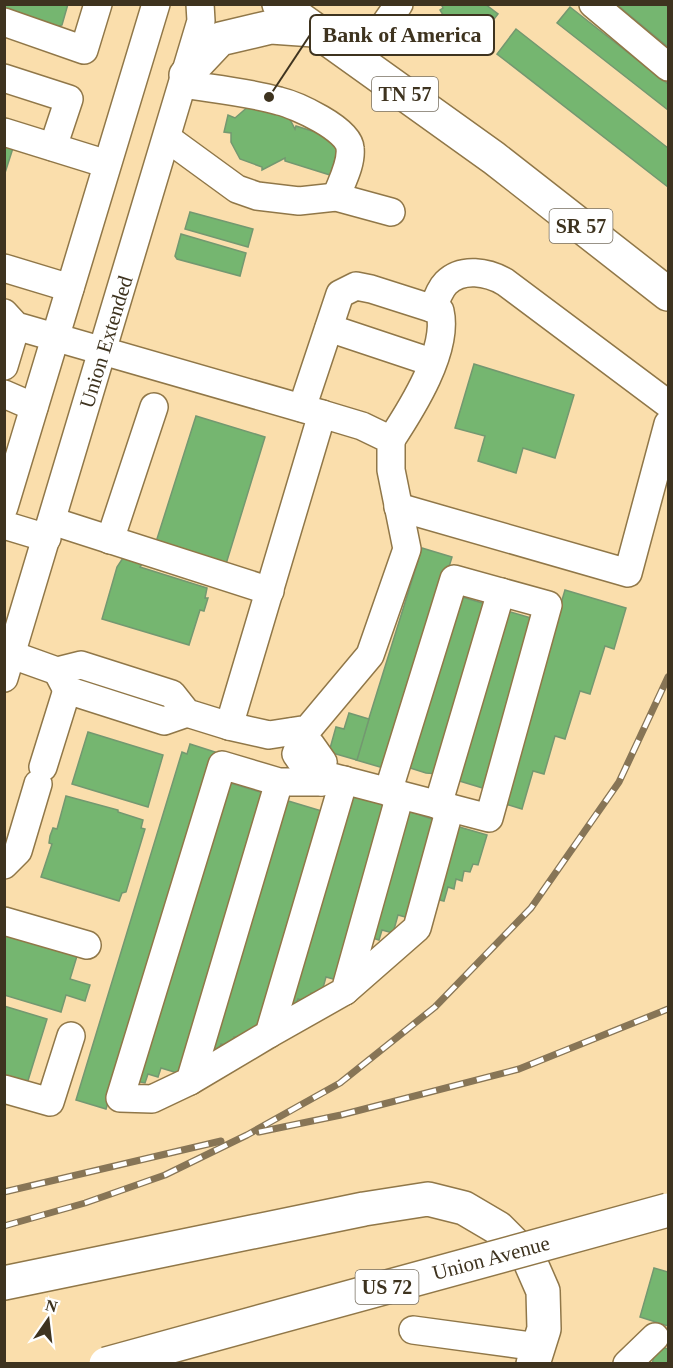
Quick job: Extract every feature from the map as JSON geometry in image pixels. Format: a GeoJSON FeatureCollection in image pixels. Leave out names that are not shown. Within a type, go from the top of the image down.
{"type":"FeatureCollection","features":[{"type":"Feature","properties":{"kind":"main road","name":"TN 57"},"geometry":{"type":"LineString","coordinates":[[279,4],[494,158]]}},
{"type":"Feature","properties":{"kind":"main road"},"geometry":{"type":"LineString","coordinates":[[184,79],[220,39],[271,27],[315,30]]}},
{"type":"Feature","properties":{"kind":"main road","name":"SR 57"},"geometry":{"type":"LineString","coordinates":[[494,158],[669,294]]}},
{"type":"Feature","properties":{"kind":"main road"},"geometry":{"type":"LineString","coordinates":[[4,1283],[364,1209],[428,1199],[464,1208],[498,1228],[529,1259],[543,1291],[544,1329],[536,1355]]}},
{"type":"Feature","properties":{"kind":"main road","name":"Union Avenue"},"geometry":{"type":"LineString","coordinates":[[106,1364],[669,1210]]}},
{"type":"Feature","properties":{"kind":"street"},"geometry":{"type":"LineString","coordinates":[[4,22],[84,50],[98,4]]}},
{"type":"Feature","properties":{"kind":"street","name":"Union Extended"},"geometry":{"type":"LineString","coordinates":[[7,661],[167,138],[201,21],[200,4]]}},
{"type":"Feature","properties":{"kind":"street"},"geometry":{"type":"LineString","coordinates":[[358,61],[399,4]]}},
{"type":"Feature","properties":{"kind":"street"},"geometry":{"type":"LineString","coordinates":[[593,4],[669,67]]}},
{"type":"Feature","properties":{"kind":"street"},"geometry":{"type":"LineString","coordinates":[[4,507],[108,164],[149,9]]}},
{"type":"Feature","properties":{"kind":"street"},"geometry":{"type":"LineString","coordinates":[[4,78],[69,99],[53,147]]}},
{"type":"Feature","properties":{"kind":"street"},"geometry":{"type":"LineString","coordinates":[[184,79],[280,101],[334,127],[348,140],[350,148],[348,164],[336,197]]}},
{"type":"Feature","properties":{"kind":"street"},"geometry":{"type":"LineString","coordinates":[[4,132],[108,164]]}},
{"type":"Feature","properties":{"kind":"street"},"geometry":{"type":"LineString","coordinates":[[167,138],[201,160],[237,189],[256,196],[299,201],[336,197],[392,212]]}},
{"type":"Feature","properties":{"kind":"street"},"geometry":{"type":"LineString","coordinates":[[4,268],[70,288]]}},
{"type":"Feature","properties":{"kind":"street"},"geometry":{"type":"LineString","coordinates":[[432,309],[444,284],[456,276],[491,274],[669,404]]}},
{"type":"Feature","properties":{"kind":"street"},"geometry":{"type":"LineString","coordinates":[[7,661],[62,680],[164,721],[187,713],[229,726],[269,735],[296,738],[308,729],[370,655],[407,549],[391,470],[391,440],[415,404],[431,362],[442,333],[440,311],[356,286],[340,294],[328,328],[312,411],[270,591],[229,726]]}},
{"type":"Feature","properties":{"kind":"street"},"geometry":{"type":"LineString","coordinates":[[4,366],[10,320],[56,337],[362,426],[391,440]]}},
{"type":"Feature","properties":{"kind":"street"},"geometry":{"type":"LineString","coordinates":[[328,328],[431,362]]}},
{"type":"Feature","properties":{"kind":"street"},"geometry":{"type":"LineString","coordinates":[[4,394],[34,407]]}},
{"type":"Feature","properties":{"kind":"street"},"geometry":{"type":"LineString","coordinates":[[110,540],[154,407]]}},
{"type":"Feature","properties":{"kind":"street"},"geometry":{"type":"LineString","coordinates":[[398,507],[628,573],[669,424]]}},
{"type":"Feature","properties":{"kind":"street"},"geometry":{"type":"LineString","coordinates":[[4,525],[49,529],[110,540],[270,591]]}},
{"type":"Feature","properties":{"kind":"street"},"geometry":{"type":"LineString","coordinates":[[296,738],[296,754],[307,770],[328,779],[394,794],[444,806],[489,818],[548,605],[454,579],[394,794],[345,990]]}},
{"type":"Feature","properties":{"kind":"street"},"geometry":{"type":"LineString","coordinates":[[328,779],[279,782],[222,765],[120,1098],[152,1099],[190,1081],[345,990],[417,928],[444,806],[501,592]]}},
{"type":"Feature","properties":{"kind":"street"},"geometry":{"type":"LineString","coordinates":[[4,865],[18,851],[41,776],[62,680]]}},
{"type":"Feature","properties":{"kind":"street"},"geometry":{"type":"LineString","coordinates":[[269,1034],[328,779]]}},
{"type":"Feature","properties":{"kind":"street"},"geometry":{"type":"LineString","coordinates":[[190,1081],[279,782]]}},
{"type":"Feature","properties":{"kind":"street"},"geometry":{"type":"LineString","coordinates":[[4,921],[87,945]]}},
{"type":"Feature","properties":{"kind":"street"},"geometry":{"type":"LineString","coordinates":[[4,1089],[50,1102],[71,1036]]}},
{"type":"Feature","properties":{"kind":"street"},"geometry":{"type":"LineString","coordinates":[[413,1330],[536,1355]]}},
{"type":"Feature","properties":{"kind":"street"},"geometry":{"type":"LineString","coordinates":[[627,1364],[655,1337]]}},
{"type":"Feature","properties":{"kind":"building"},"geometry":{"type":"Polygon","coordinates":[[[4,4],[68,4],[62,25],[53,28],[52,24],[4,9],[4,4]]]}},
{"type":"Feature","properties":{"kind":"building"},"geometry":{"type":"Polygon","coordinates":[[[441,4],[485,4],[498,14],[478,40],[455,23],[446,20],[440,10],[443,8],[441,4]]]}},
{"type":"Feature","properties":{"kind":"building"},"geometry":{"type":"Polygon","coordinates":[[[616,4],[665,4],[668,7],[668,47],[616,4]]]}},
{"type":"Feature","properties":{"kind":"building"},"geometry":{"type":"Polygon","coordinates":[[[570,7],[668,84],[668,110],[557,23],[570,7]]]}},
{"type":"Feature","properties":{"kind":"building"},"geometry":{"type":"Polygon","coordinates":[[[516,29],[668,148],[668,187],[497,54],[516,29]]]}},
{"type":"Feature","properties":{"kind":"building"},"geometry":{"type":"Polygon","coordinates":[[[250,105],[286,112],[295,129],[296,126],[341,140],[330,175],[285,161],[285,158],[262,170],[262,167],[240,159],[231,142],[231,133],[224,132],[228,115],[235,118],[250,105]]]}},
{"type":"Feature","properties":{"kind":"building"},"geometry":{"type":"Polygon","coordinates":[[[4,146],[13,148],[4,176],[4,146]]]}},
{"type":"Feature","properties":{"kind":"building"},"geometry":{"type":"Polygon","coordinates":[[[190,212],[253,229],[248,247],[185,229],[190,212]]]}},
{"type":"Feature","properties":{"kind":"building"},"geometry":{"type":"Polygon","coordinates":[[[181,234],[246,253],[240,276],[177,259],[175,256],[181,234]]]}},
{"type":"Feature","properties":{"kind":"building"},"geometry":{"type":"Polygon","coordinates":[[[474,364],[574,395],[555,458],[523,448],[516,473],[478,461],[485,436],[455,428],[474,364]]]}},
{"type":"Feature","properties":{"kind":"building"},"geometry":{"type":"Polygon","coordinates":[[[196,416],[265,437],[226,564],[156,542],[196,416]]]}},
{"type":"Feature","properties":{"kind":"building"},"geometry":{"type":"Polygon","coordinates":[[[422,548],[452,557],[387,769],[356,760],[422,548]]]}},
{"type":"Feature","properties":{"kind":"building"},"geometry":{"type":"Polygon","coordinates":[[[123,558],[142,564],[140,567],[207,588],[205,598],[208,598],[204,611],[200,610],[189,645],[102,619],[117,567],[123,558]]]}},
{"type":"Feature","properties":{"kind":"building"},"geometry":{"type":"Polygon","coordinates":[[[565,590],[626,608],[614,649],[605,646],[590,694],[580,691],[565,739],[555,736],[544,774],[533,771],[522,809],[502,803],[565,590]]]}},
{"type":"Feature","properties":{"kind":"building"},"geometry":{"type":"Polygon","coordinates":[[[459,596],[489,605],[438,774],[426,773],[407,767],[459,596]]]}},
{"type":"Feature","properties":{"kind":"building"},"geometry":{"type":"Polygon","coordinates":[[[507,611],[538,620],[486,789],[456,780],[507,611]]]}},
{"type":"Feature","properties":{"kind":"building"},"geometry":{"type":"Polygon","coordinates":[[[349,713],[369,719],[357,760],[329,752],[336,727],[344,729],[349,713]]]}},
{"type":"Feature","properties":{"kind":"building"},"geometry":{"type":"Polygon","coordinates":[[[88,732],[163,755],[148,807],[72,784],[88,732]]]}},
{"type":"Feature","properties":{"kind":"building"},"geometry":{"type":"Polygon","coordinates":[[[190,744],[215,752],[106,1109],[76,1100],[182,752],[187,754],[190,744]]]}},
{"type":"Feature","properties":{"kind":"building"},"geometry":{"type":"Polygon","coordinates":[[[227,782],[267,794],[181,1074],[161,1068],[158,1077],[148,1074],[145,1083],[135,1081],[227,782]]]}},
{"type":"Feature","properties":{"kind":"building"},"geometry":{"type":"Polygon","coordinates":[[[350,794],[390,805],[337,980],[326,977],[321,995],[311,993],[308,1002],[298,999],[295,1008],[286,1005],[350,794]]]}},
{"type":"Feature","properties":{"kind":"building"},"geometry":{"type":"Polygon","coordinates":[[[66,796],[118,810],[118,812],[143,820],[141,828],[145,829],[126,892],[122,893],[119,901],[41,877],[52,844],[49,843],[50,836],[53,828],[57,829],[66,796]]]}},
{"type":"Feature","properties":{"kind":"building"},"geometry":{"type":"Polygon","coordinates":[[[285,800],[325,812],[257,1034],[247,1031],[244,1040],[234,1037],[231,1047],[221,1044],[218,1053],[208,1050],[285,800]]]}},
{"type":"Feature","properties":{"kind":"building"},"geometry":{"type":"Polygon","coordinates":[[[408,811],[438,821],[409,918],[398,915],[393,933],[382,930],[379,940],[369,937],[408,811]]]}},
{"type":"Feature","properties":{"kind":"building"},"geometry":{"type":"Polygon","coordinates":[[[456,826],[487,835],[478,865],[473,864],[470,872],[464,871],[462,881],[456,879],[454,889],[448,887],[444,901],[435,899],[456,826]]]}},
{"type":"Feature","properties":{"kind":"building"},"geometry":{"type":"Polygon","coordinates":[[[4,934],[77,956],[70,979],[90,985],[85,1001],[66,995],[61,1012],[4,995],[4,934]]]}},
{"type":"Feature","properties":{"kind":"building"},"geometry":{"type":"Polygon","coordinates":[[[4,1006],[47,1019],[26,1087],[4,1081],[4,1006]]]}},
{"type":"Feature","properties":{"kind":"building"},"geometry":{"type":"Polygon","coordinates":[[[654,1268],[668,1272],[668,1326],[640,1317],[654,1268]]]}},
{"type":"Feature","properties":{"kind":"building"},"geometry":{"type":"Polygon","coordinates":[[[657,1345],[668,1349],[668,1364],[652,1364],[657,1345]]]}},
{"type":"Feature","properties":{"kind":"railway"},"geometry":{"type":"LineString","coordinates":[[4,1226],[85,1203],[165,1175],[247,1135],[340,1083],[435,1007],[531,908],[619,782],[668,677]]}},
{"type":"Feature","properties":{"kind":"railway"},"geometry":{"type":"LineString","coordinates":[[259,1132],[341,1115],[519,1069],[668,1009]]}},
{"type":"Feature","properties":{"kind":"railway"},"geometry":{"type":"LineString","coordinates":[[4,1192],[221,1141]]}},
{"type":"Feature","properties":{"kind":"place","name":"Bank of America"},"geometry":{"type":"Point","coordinates":[269,97]}}]}
